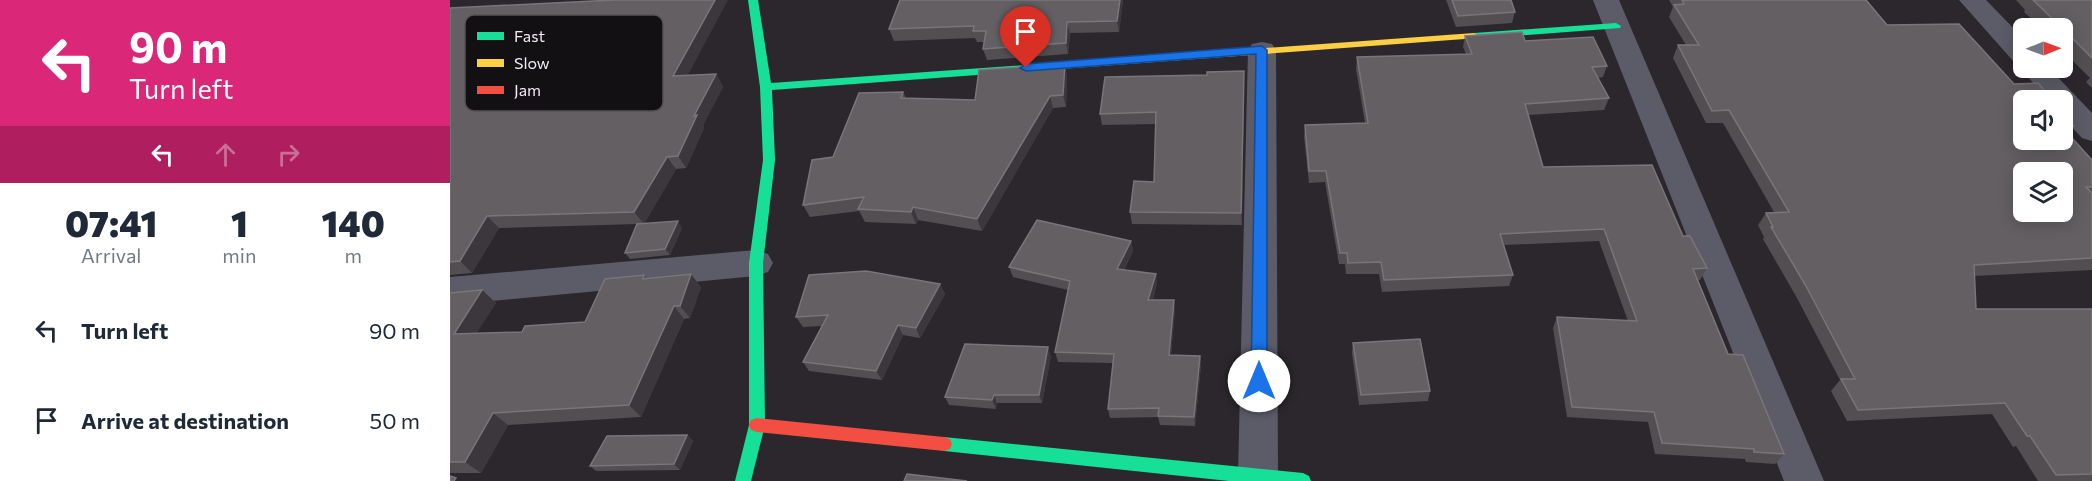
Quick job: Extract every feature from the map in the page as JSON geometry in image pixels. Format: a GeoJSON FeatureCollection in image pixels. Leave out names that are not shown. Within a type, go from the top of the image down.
{"type":"FeatureCollection","features":[{"type":"Feature","properties":{"kind":"street"},"geometry":{"type":"LineString","coordinates":[[743,481],[757,425],[756,263],[769,160],[766,87],[753,0]]}},
{"type":"Feature","properties":{"kind":"street"},"geometry":{"type":"LineString","coordinates":[[1972,0],[2013,44]]}},
{"type":"Feature","properties":{"kind":"street"},"geometry":{"type":"LineString","coordinates":[[766,87],[1262,50],[1611,13],[1804,481]]}},
{"type":"Feature","properties":{"kind":"street"},"geometry":{"type":"LineString","coordinates":[[1258,475],[1262,50]]}},
{"type":"Feature","properties":{"kind":"street"},"geometry":{"type":"LineString","coordinates":[[2043,78],[2092,131]]}},
{"type":"Feature","properties":{"kind":"street"},"geometry":{"type":"LineString","coordinates":[[450,291],[756,263]]}},
{"type":"Feature","properties":{"kind":"street"},"geometry":{"type":"LineString","coordinates":[[757,425],[1303,481]]}},
{"type":"Feature","properties":{"kind":"building"},"geometry":{"type":"Polygon","coordinates":[[[614,0],[715,0],[673,76],[716,74],[694,116],[697,115],[678,156],[667,157],[634,212],[487,216],[460,261],[450,262],[450,8],[614,0]]]}},
{"type":"Feature","properties":{"kind":"building"},"geometry":{"type":"Polygon","coordinates":[[[900,0],[1120,0],[1117,21],[1067,22],[1066,43],[983,49],[986,31],[973,31],[974,26],[889,29],[900,0]]]}},
{"type":"Feature","properties":{"kind":"building"},"geometry":{"type":"Polygon","coordinates":[[[1452,0],[1511,0],[1515,12],[1458,16],[1452,0]]]}},
{"type":"Feature","properties":{"kind":"building"},"geometry":{"type":"Polygon","coordinates":[[[1682,0],[1866,0],[1887,25],[1959,24],[2014,84],[2038,83],[2044,90],[2013,90],[2013,150],[2073,150],[2073,139],[2092,160],[2092,187],[2086,187],[2092,193],[2092,258],[1974,265],[1976,309],[2092,309],[2092,474],[2056,475],[2005,403],[1858,410],[1841,379],[1855,379],[1806,286],[1771,227],[1773,227],[1766,213],[1789,212],[1729,110],[1712,111],[1678,45],[1699,45],[1674,5],[1684,4],[1682,0]]]}},
{"type":"Feature","properties":{"kind":"building"},"geometry":{"type":"Polygon","coordinates":[[[2033,0],[2092,0],[2092,58],[2073,39],[2073,18],[2052,18],[2033,0]]]}},
{"type":"Feature","properties":{"kind":"building"},"geometry":{"type":"Polygon","coordinates":[[[1522,32],[1525,41],[1593,37],[1607,66],[1592,67],[1609,98],[1525,104],[1543,167],[1652,165],[1683,236],[1690,236],[1707,268],[1693,269],[1728,354],[1743,355],[1784,454],[1754,452],[1754,449],[1662,443],[1654,412],[1572,407],[1557,317],[1637,321],[1604,229],[1500,234],[1513,275],[1384,280],[1381,262],[1348,263],[1347,253],[1340,253],[1326,171],[1309,171],[1305,125],[1368,123],[1357,57],[1472,54],[1465,36],[1522,32]]]}},
{"type":"Feature","properties":{"kind":"building"},"geometry":{"type":"Polygon","coordinates":[[[1065,64],[1063,95],[1050,96],[977,219],[913,207],[911,212],[858,209],[864,197],[803,205],[812,160],[833,157],[859,93],[903,92],[901,98],[975,100],[979,70],[1065,64]]]}},
{"type":"Feature","properties":{"kind":"building"},"geometry":{"type":"Polygon","coordinates":[[[1244,71],[1241,213],[1130,212],[1134,181],[1154,182],[1156,112],[1100,114],[1105,77],[1207,75],[1207,72],[1244,71]]]}},
{"type":"Feature","properties":{"kind":"building"},"geometry":{"type":"Polygon","coordinates":[[[1037,220],[1131,241],[1117,269],[1156,274],[1148,300],[1174,300],[1169,355],[1200,356],[1194,417],[1158,416],[1159,408],[1108,409],[1114,354],[1055,352],[1070,281],[1009,267],[1037,220]]]}},
{"type":"Feature","properties":{"kind":"building"},"geometry":{"type":"Polygon","coordinates":[[[678,221],[665,249],[625,253],[637,224],[678,221]]]}},
{"type":"Feature","properties":{"kind":"building"},"geometry":{"type":"Polygon","coordinates":[[[866,271],[940,284],[916,328],[898,325],[876,371],[803,362],[828,315],[796,317],[809,275],[866,271]]]}},
{"type":"Feature","properties":{"kind":"building"},"geometry":{"type":"Polygon","coordinates":[[[691,274],[680,306],[674,306],[629,405],[493,413],[465,462],[450,462],[450,293],[482,290],[454,334],[522,332],[525,326],[585,322],[605,279],[644,275],[643,279],[691,274]]]}},
{"type":"Feature","properties":{"kind":"building"},"geometry":{"type":"Polygon","coordinates":[[[1420,339],[1430,391],[1361,395],[1353,343],[1420,339]]]}},
{"type":"Feature","properties":{"kind":"building"},"geometry":{"type":"Polygon","coordinates":[[[965,344],[1048,347],[1039,395],[994,395],[992,400],[945,397],[965,344]]]}},
{"type":"Feature","properties":{"kind":"building"},"geometry":{"type":"Polygon","coordinates":[[[687,435],[674,464],[590,466],[607,436],[687,435]]]}},
{"type":"Feature","properties":{"kind":"building"},"geometry":{"type":"Polygon","coordinates":[[[907,474],[967,481],[904,481],[907,474]]]}},
{"type":"Feature","properties":{"kind":"traffic: fast"},"geometry":{"type":"LineString","coordinates":[[743,481],[757,425],[756,263],[769,160],[766,87],[753,0]]}},
{"type":"Feature","properties":{"kind":"traffic: fast"},"geometry":{"type":"LineString","coordinates":[[1474,36],[1616,26]]}},
{"type":"Feature","properties":{"kind":"traffic: fast"},"geometry":{"type":"LineString","coordinates":[[766,87],[1224,54]]}},
{"type":"Feature","properties":{"kind":"traffic: fast"},"geometry":{"type":"LineString","coordinates":[[944,444],[1303,481]]}},
{"type":"Feature","properties":{"kind":"traffic: slow"},"geometry":{"type":"LineString","coordinates":[[1224,54],[1474,36]]}},
{"type":"Feature","properties":{"kind":"traffic: jam"},"geometry":{"type":"LineString","coordinates":[[757,425],[944,444]]}},
{"type":"Feature","properties":{"kind":"route"},"geometry":{"type":"LineString","coordinates":[[1026,68],[1262,50],[1259,381]]}}]}
